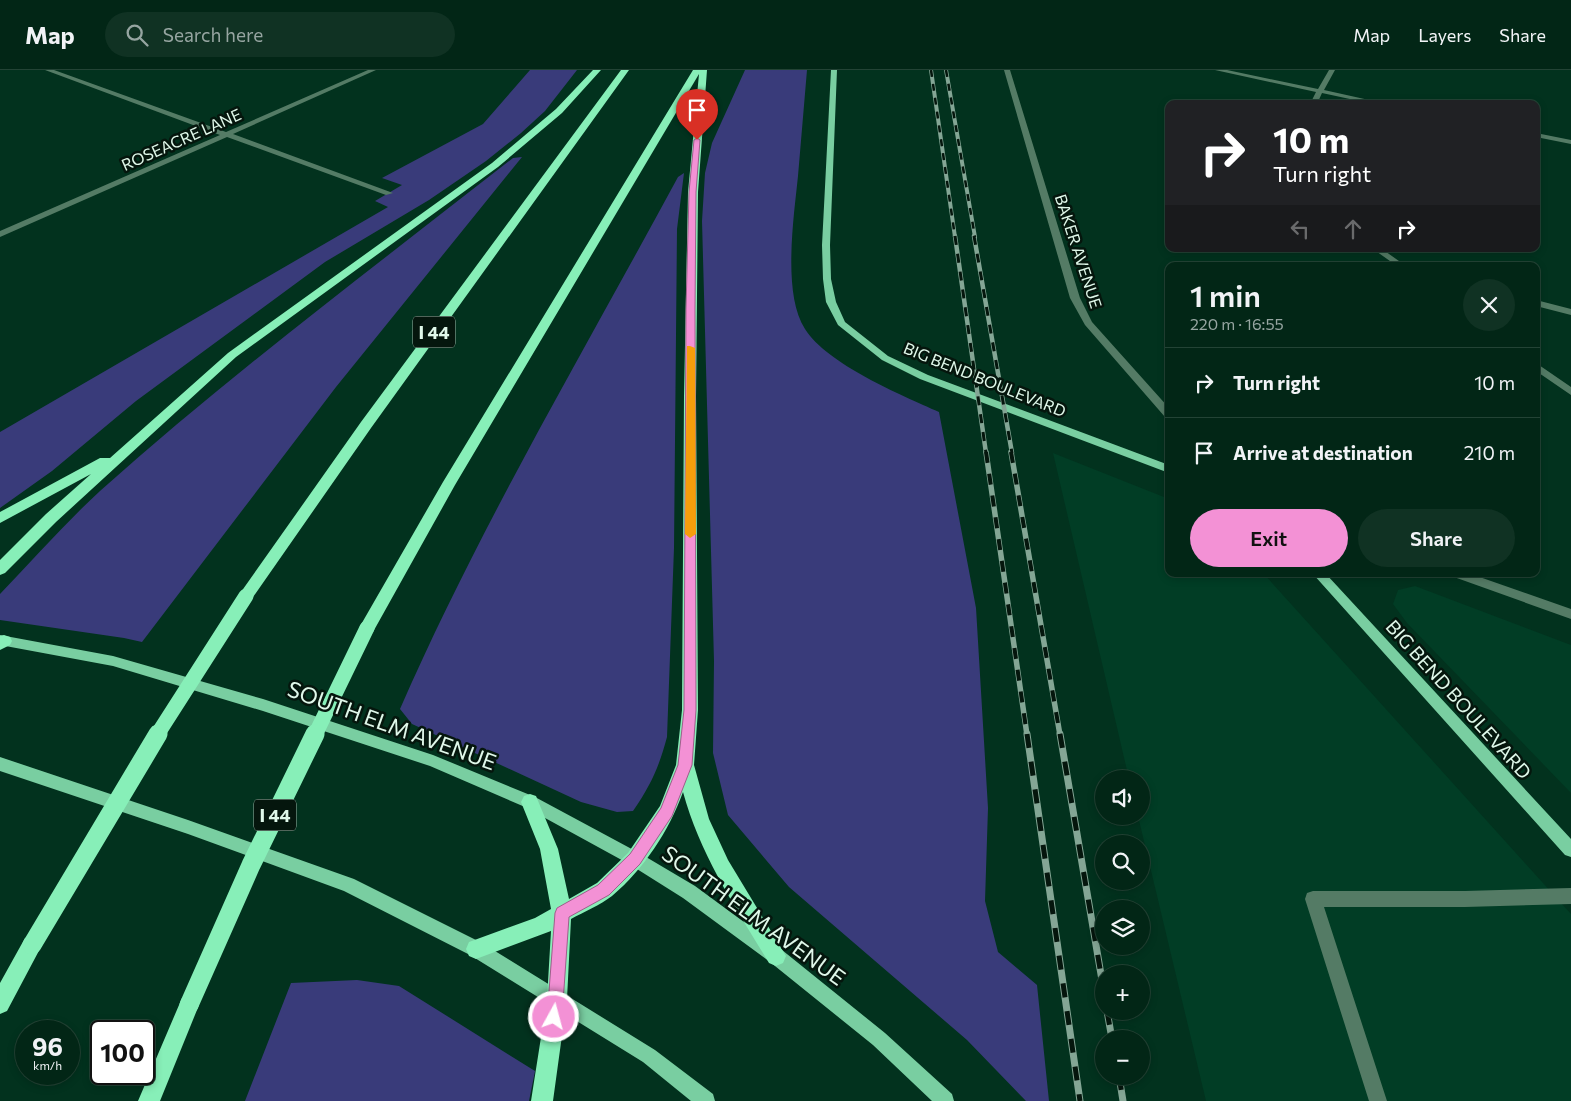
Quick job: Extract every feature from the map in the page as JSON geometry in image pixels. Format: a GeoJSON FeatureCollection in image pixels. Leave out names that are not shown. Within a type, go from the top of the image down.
{"type":"FeatureCollection","features":[{"type":"Feature","properties":{"kind":"highway"},"geometry":{"type":"LineString","coordinates":[[0,569],[51,518],[232,355],[495,165],[559,111],[597,70]]}},
{"type":"Feature","properties":{"kind":"highway","name":"I 44"},"geometry":{"type":"LineString","coordinates":[[0,1004],[82,858],[174,706],[246,596],[366,425],[569,150],[625,70]]}},
{"type":"Feature","properties":{"kind":"highway","name":"I 44"},"geometry":{"type":"LineString","coordinates":[[149,1101],[189,1005],[255,857],[366,628],[448,485],[697,70]]}},
{"type":"Feature","properties":{"kind":"highway"},"geometry":{"type":"LineString","coordinates":[[476,949],[540,926],[604,890],[635,859],[667,811],[685,765],[690,710],[690,396],[693,192],[703,70]]}},
{"type":"Feature","properties":{"kind":"highway"},"geometry":{"type":"LineString","coordinates":[[0,518],[130,446]]}},
{"type":"Feature","properties":{"kind":"highway"},"geometry":{"type":"LineString","coordinates":[[685,765],[700,820],[721,866],[776,956]]}},
{"type":"Feature","properties":{"kind":"highway"},"geometry":{"type":"LineString","coordinates":[[530,802],[549,849],[562,913],[557,999],[542,1101]]}},
{"type":"Feature","properties":{"kind":"main road","name":"BIG BEND BOULEVARD"},"geometry":{"type":"LineString","coordinates":[[834,70],[826,245],[827,279],[831,302],[841,323],[885,358],[924,377],[1165,467]]}},
{"type":"Feature","properties":{"kind":"main road","name":"BIG BEND BOULEVARD"},"geometry":{"type":"LineString","coordinates":[[1321,577],[1571,850]]}},
{"type":"Feature","properties":{"kind":"main road","name":"SOUTH ELM AVENUE"},"geometry":{"type":"LineString","coordinates":[[1,642],[113,661],[263,705],[433,761],[530,802],[635,859],[689,892],[776,956],[879,1039],[945,1101]]}},
{"type":"Feature","properties":{"kind":"main road"},"geometry":{"type":"LineString","coordinates":[[0,764],[188,827],[348,885],[476,949],[649,1056],[706,1101]]}},
{"type":"Feature","properties":{"kind":"street"},"geometry":{"type":"LineString","coordinates":[[48,70],[389,192]]}},
{"type":"Feature","properties":{"kind":"street","name":"ROSEACRE LANE"},"geometry":{"type":"LineString","coordinates":[[0,234],[373,70]]}},
{"type":"Feature","properties":{"kind":"street","name":"BAKER AVENUE"},"geometry":{"type":"LineString","coordinates":[[1007,70],[1075,298],[1088,323],[1165,410]]}},
{"type":"Feature","properties":{"kind":"street"},"geometry":{"type":"LineString","coordinates":[[1218,70],[1364,100]]}},
{"type":"Feature","properties":{"kind":"street"},"geometry":{"type":"LineString","coordinates":[[1315,100],[1332,70]]}},
{"type":"Feature","properties":{"kind":"street"},"geometry":{"type":"LineString","coordinates":[[1540,136],[1571,142]]}},
{"type":"Feature","properties":{"kind":"street"},"geometry":{"type":"LineString","coordinates":[[1381,252],[1396,262]]}},
{"type":"Feature","properties":{"kind":"street"},"geometry":{"type":"LineString","coordinates":[[1540,304],[1571,312]]}},
{"type":"Feature","properties":{"kind":"street"},"geometry":{"type":"LineString","coordinates":[[1540,369],[1571,392]]}},
{"type":"Feature","properties":{"kind":"street"},"geometry":{"type":"LineString","coordinates":[[1466,577],[1571,614]]}},
{"type":"Feature","properties":{"kind":"street"},"geometry":{"type":"LineString","coordinates":[[1378,1101],[1313,899],[1464,899],[1571,896]]}},
{"type":"Feature","properties":{"kind":"shaded area"},"geometry":{"type":"Polygon","coordinates":[[[530,70],[577,70],[545,111],[486,161],[429,200],[325,262],[136,401],[52,471],[0,508],[0,432],[388,207],[375,201],[402,185],[382,178],[483,124],[530,70]]]}},
{"type":"Feature","properties":{"kind":"shaded area"},"geometry":{"type":"Polygon","coordinates":[[[745,70],[807,70],[791,254],[794,296],[798,314],[805,329],[816,342],[847,366],[939,412],[976,608],[988,808],[985,901],[998,952],[1037,985],[1049,1101],[1026,1101],[967,1040],[789,887],[728,815],[713,753],[714,661],[702,221],[705,173],[712,143],[745,70]]]}},
{"type":"Feature","properties":{"kind":"shaded area"},"geometry":{"type":"Polygon","coordinates":[[[522,157],[336,387],[142,642],[0,620],[0,594],[100,491],[150,447],[304,321],[513,158],[522,157]]]}},
{"type":"Feature","properties":{"kind":"shaded area"},"geometry":{"type":"Polygon","coordinates":[[[684,173],[677,229],[674,548],[667,737],[654,776],[633,811],[617,812],[581,802],[412,724],[400,709],[464,573],[533,440],[678,177],[684,173]]]}},
{"type":"Feature","properties":{"kind":"shaded area"},"geometry":{"type":"Polygon","coordinates":[[[1053,453],[1165,497],[1165,577],[1267,577],[1571,914],[1571,1101],[1206,1101],[1150,866],[1150,835],[1143,835],[1140,825],[1150,825],[1150,770],[1127,770],[1053,453]]]}},
{"type":"Feature","properties":{"kind":"shaded area"},"geometry":{"type":"Polygon","coordinates":[[[1415,586],[1571,645],[1571,793],[1407,623],[1393,604],[1398,590],[1415,586]]]}},
{"type":"Feature","properties":{"kind":"shaded area"},"geometry":{"type":"Polygon","coordinates":[[[357,980],[399,986],[535,1071],[529,1101],[245,1101],[291,983],[357,980]]]}},
{"type":"Feature","properties":{"kind":"railway"},"geometry":{"type":"LineString","coordinates":[[931,70],[955,237]]}},
{"type":"Feature","properties":{"kind":"railway"},"geometry":{"type":"LineString","coordinates":[[946,70],[975,237]]}},
{"type":"Feature","properties":{"kind":"railway"},"geometry":{"type":"LineString","coordinates":[[955,236],[986,453]]}},
{"type":"Feature","properties":{"kind":"railway"},"geometry":{"type":"LineString","coordinates":[[974,236],[1012,453]]}},
{"type":"Feature","properties":{"kind":"railway"},"geometry":{"type":"LineString","coordinates":[[986,452],[1027,735]]}},
{"type":"Feature","properties":{"kind":"railway"},"geometry":{"type":"LineString","coordinates":[[1011,452],[1060,735]]}},
{"type":"Feature","properties":{"kind":"railway"},"geometry":{"type":"LineString","coordinates":[[1027,734],[1080,1101]]}},
{"type":"Feature","properties":{"kind":"railway"},"geometry":{"type":"LineString","coordinates":[[1060,734],[1099,965]]}},
{"type":"Feature","properties":{"kind":"railway"},"geometry":{"type":"LineString","coordinates":[[1109,1020],[1110,1030]]}},
{"type":"Feature","properties":{"kind":"railway"},"geometry":{"type":"LineString","coordinates":[[1120,1085],[1123,1101]]}},
{"type":"Feature","properties":{"kind":"slow traffic"},"geometry":{"type":"LineString","coordinates":[[690,348],[690,534]]}},
{"type":"Feature","properties":{"kind":"route"},"geometry":{"type":"LineString","coordinates":[[554,1017],[557,999],[562,913],[604,890],[635,859],[667,811],[685,765],[690,710],[691,309],[693,192],[697,140]]}}]}
